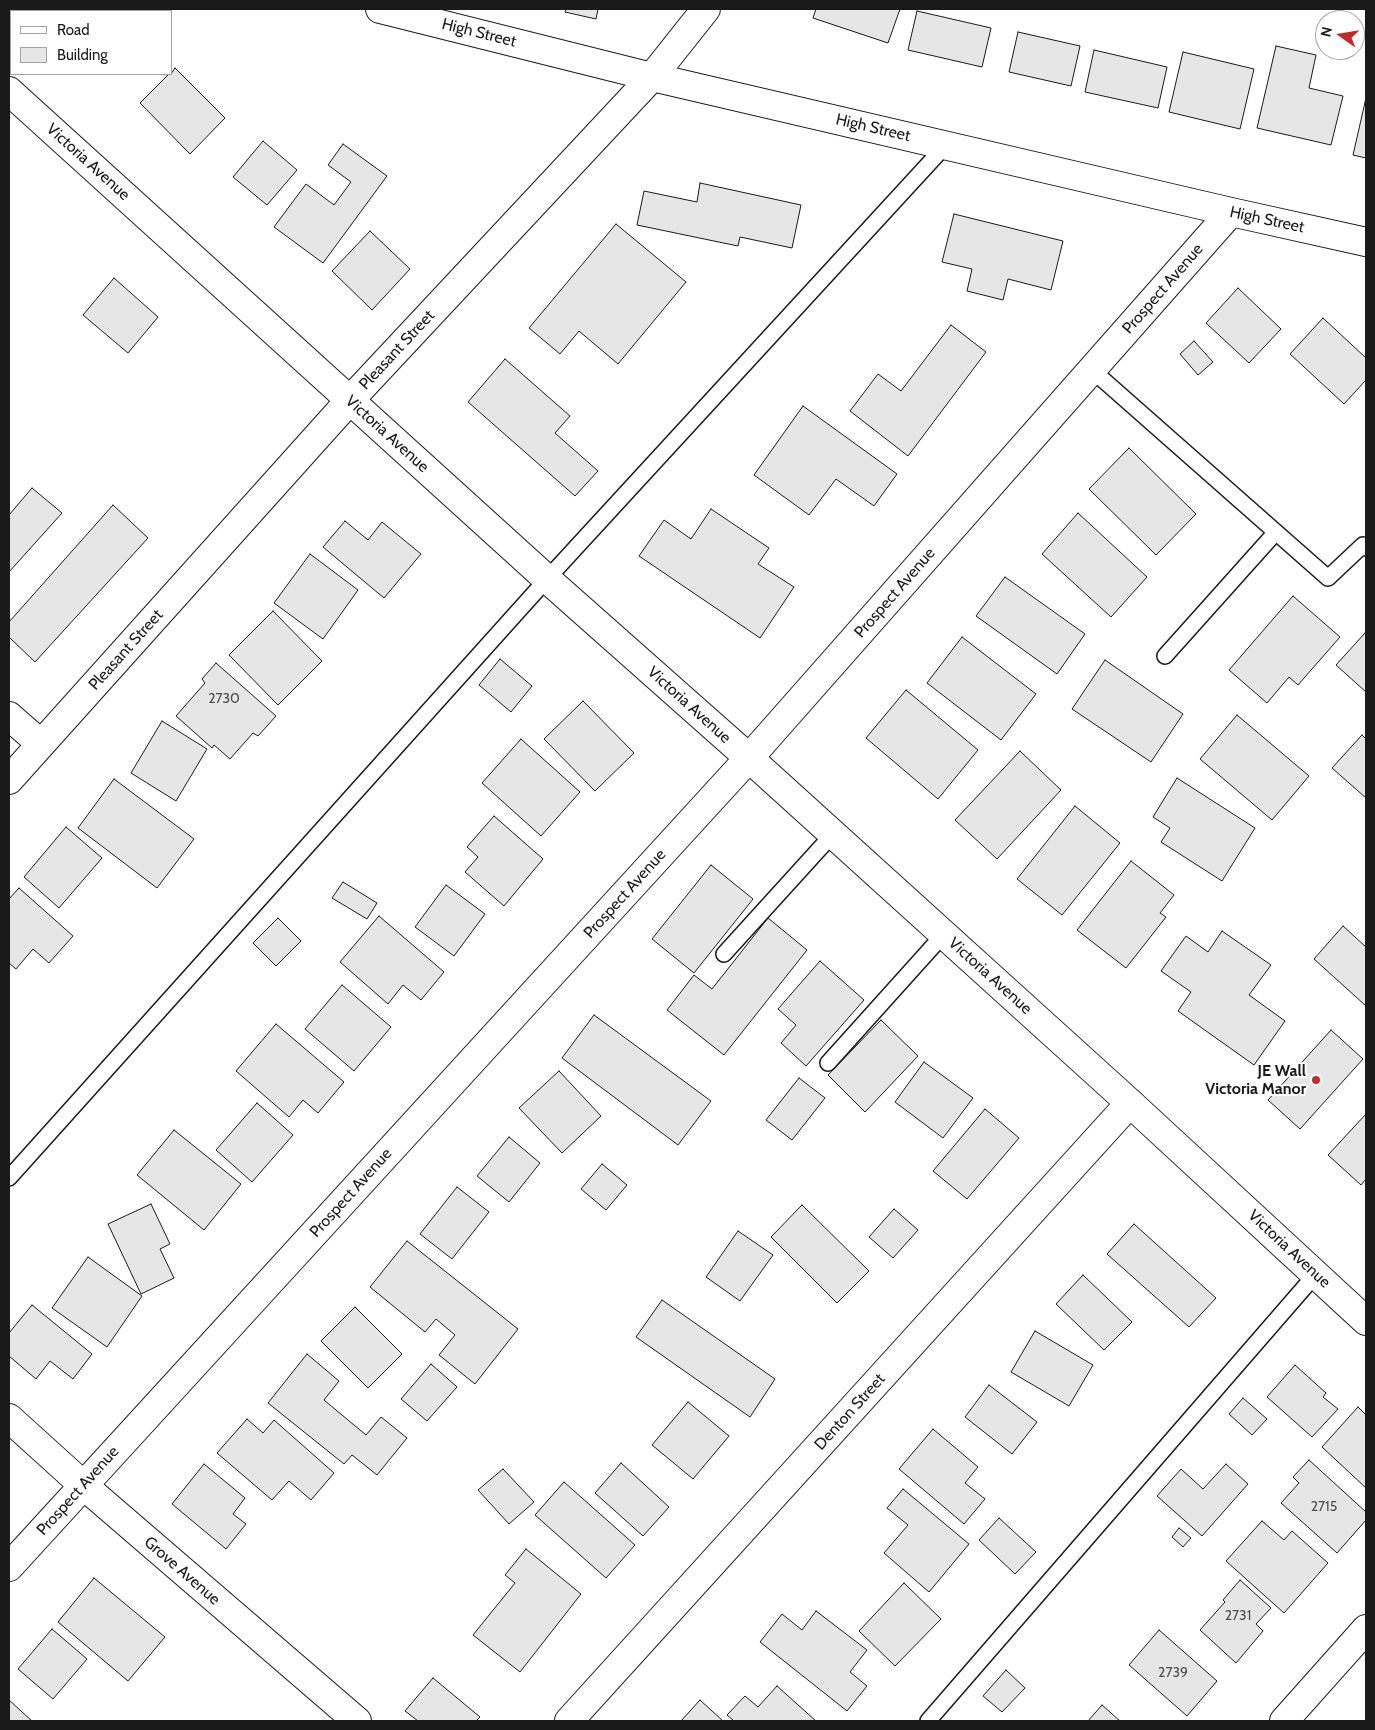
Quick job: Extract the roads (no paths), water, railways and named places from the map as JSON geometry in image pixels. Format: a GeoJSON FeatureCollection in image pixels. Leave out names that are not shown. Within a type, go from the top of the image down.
{"type":"FeatureCollection","features":[{"type":"Feature","properties":{"kind":"street","name":"High Street"},"geometry":{"type":"LineString","coordinates":[[380,9],[652,76],[1366,242]]}},
{"type":"Feature","properties":{"kind":"street","name":"Pleasant Street"},"geometry":{"type":"LineString","coordinates":[[9,780],[350,400],[652,76],[706,9]]}},
{"type":"Feature","properties":{"kind":"street","name":"Victoria Avenue"},"geometry":{"type":"LineString","coordinates":[[9,91],[547,580],[749,758],[944,934],[1366,1321]]}},
{"type":"Feature","properties":{"kind":"street","name":"Prospect Avenue"},"geometry":{"type":"LineString","coordinates":[[9,1567],[749,758],[1231,212]]}},
{"type":"Feature","properties":{"kind":"street"},"geometry":{"type":"LineString","coordinates":[[9,716],[41,744]]}},
{"type":"Feature","properties":{"kind":"street","name":"Denton Street"},"geometry":{"type":"LineString","coordinates":[[569,1721],[1130,1103]]}},
{"type":"Feature","properties":{"kind":"street","name":"Grove Avenue"},"geometry":{"type":"LineString","coordinates":[[9,1418],[83,1486],[357,1721]]}},
{"type":"Feature","properties":{"kind":"street"},"geometry":{"type":"LineString","coordinates":[[1284,1721],[1366,1628]]}},
{"type":"Feature","properties":{"kind":"lane"},"geometry":{"type":"LineString","coordinates":[[9,1178],[547,580],[946,145]]}},
{"type":"Feature","properties":{"kind":"lane"},"geometry":{"type":"LineString","coordinates":[[1092,370],[1328,578],[1363,545],[1366,548]]}},
{"type":"Feature","properties":{"kind":"lane"},"geometry":{"type":"LineString","coordinates":[[1165,656],[1276,532]]}},
{"type":"Feature","properties":{"kind":"lane"},"geometry":{"type":"LineString","coordinates":[[724,954],[833,834]]}},
{"type":"Feature","properties":{"kind":"lane"},"geometry":{"type":"LineString","coordinates":[[828,1063],[944,934]]}},
{"type":"Feature","properties":{"kind":"lane"},"geometry":{"type":"LineString","coordinates":[[928,1721],[1316,1274]]}},
{"type":"Feature","properties":{"kind":"place","name":"JE Wall Victoria Manor"},"geometry":{"type":"Point","coordinates":[1316,1080]}}]}
